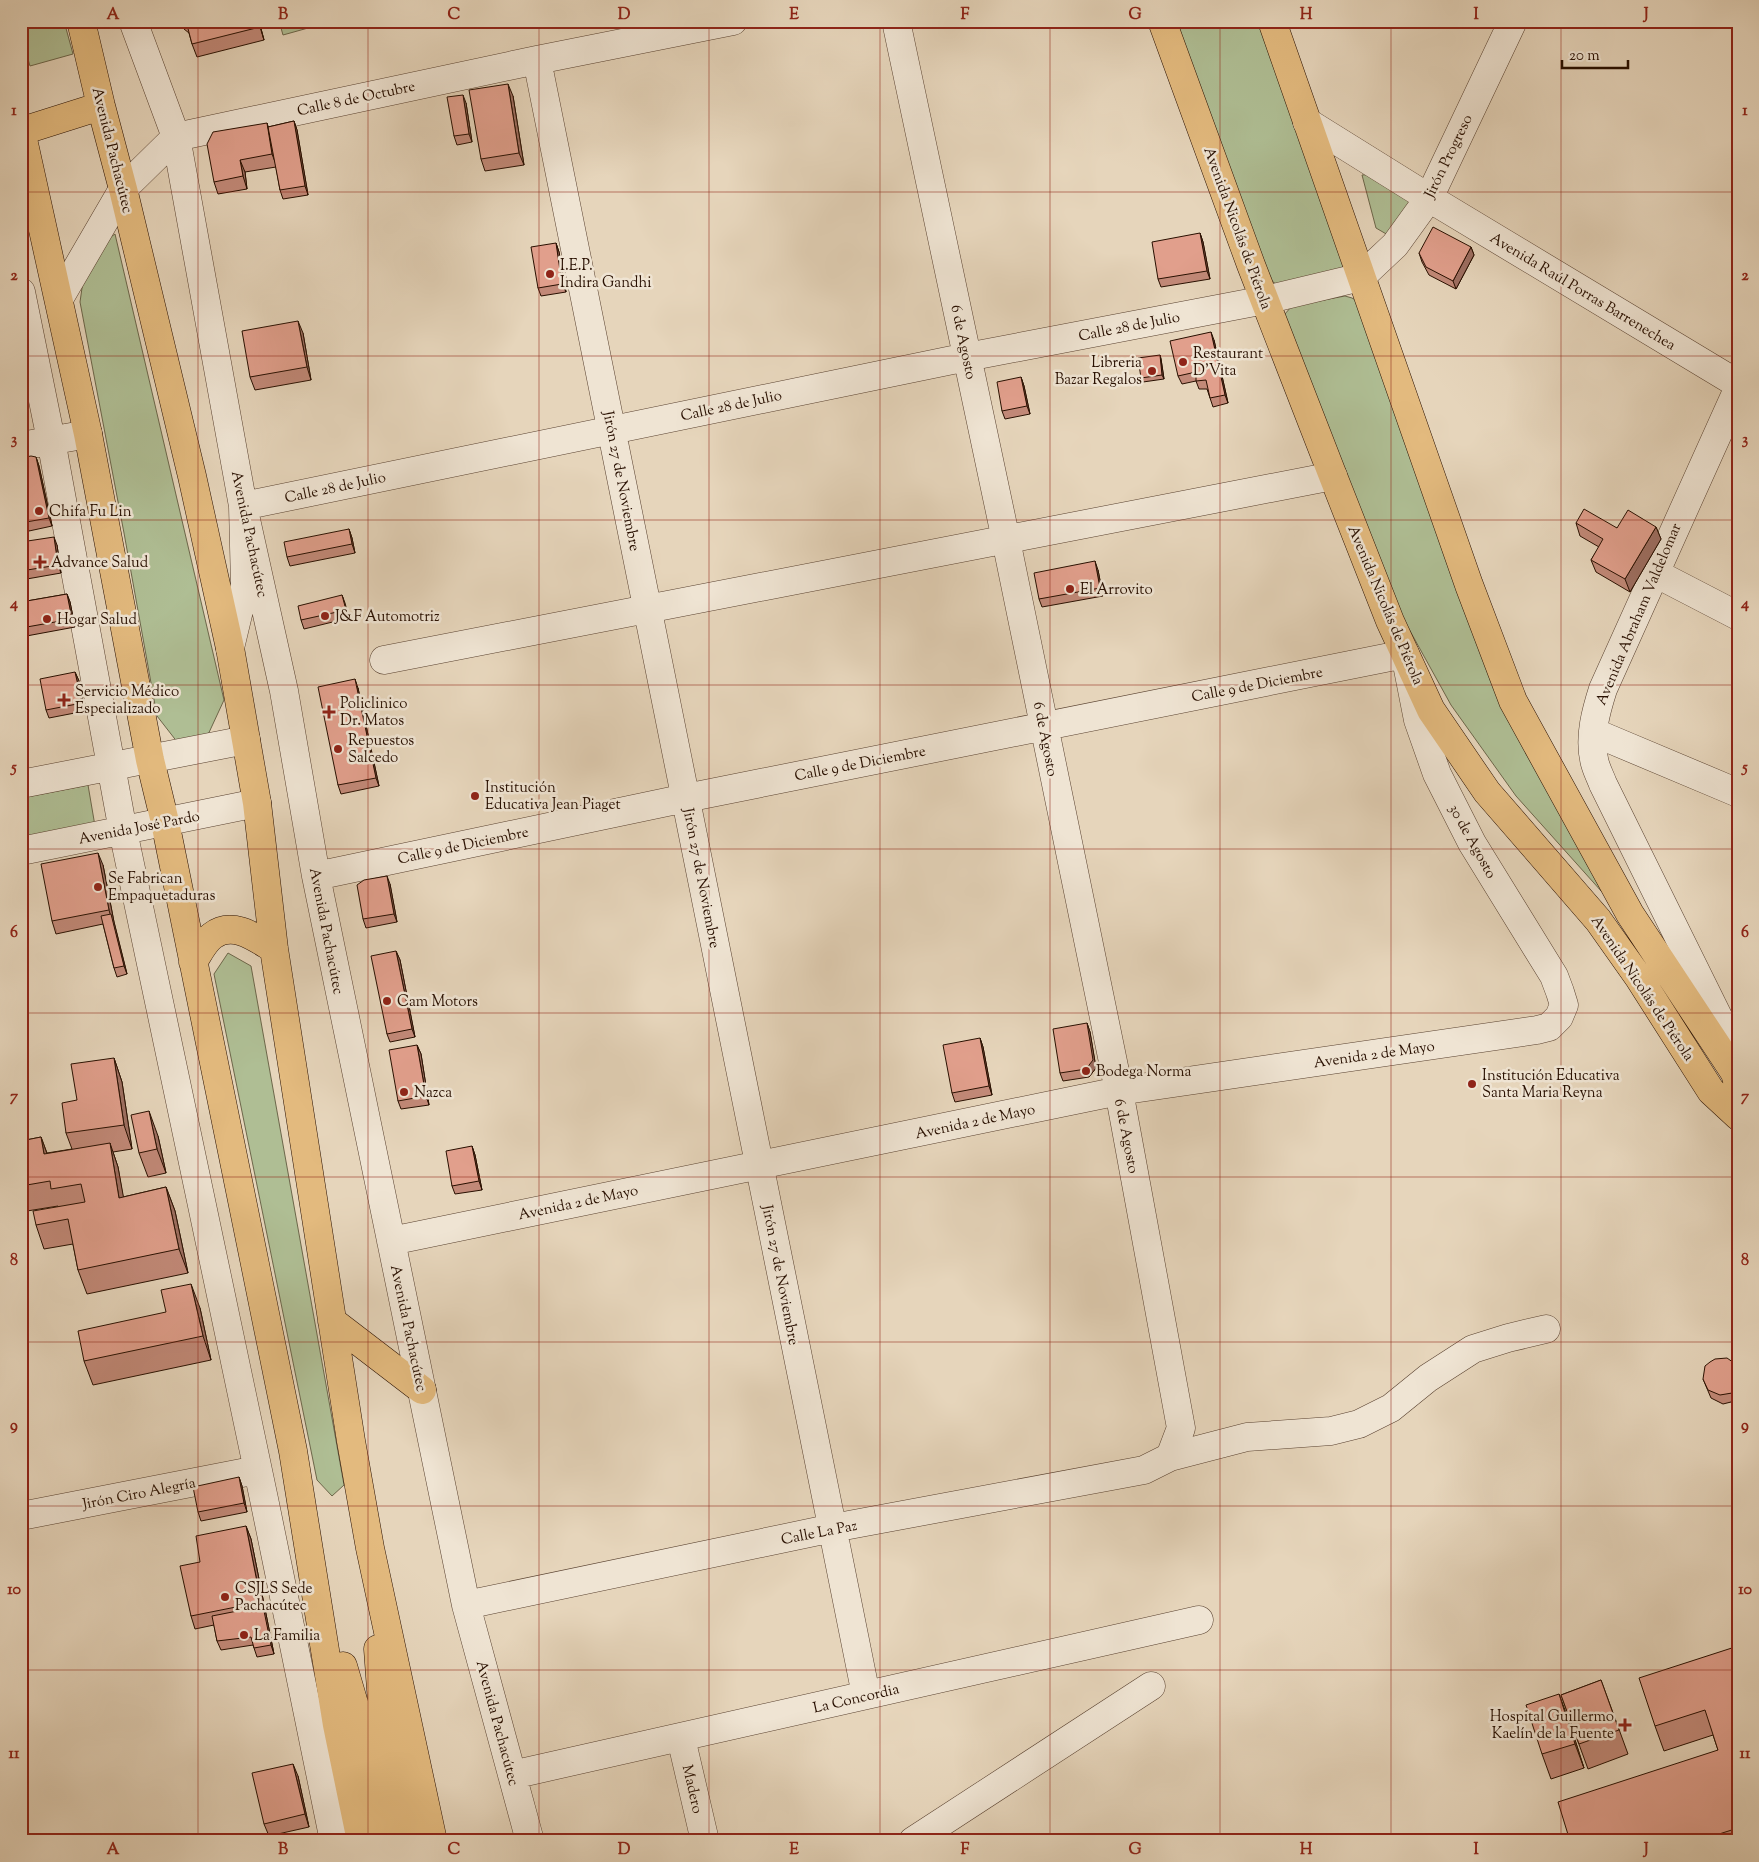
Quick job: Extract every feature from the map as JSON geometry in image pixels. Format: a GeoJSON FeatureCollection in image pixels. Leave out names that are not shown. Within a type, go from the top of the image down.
{"type":"FeatureCollection","features":[{"type":"Feature","properties":{"kind":"main road","name":"Avenida Pachacútec"},"geometry":{"type":"LineString","coordinates":[[81,21],[192,476],[230,648],[257,803],[274,949],[332,1321],[370,1548],[433,1841]]}},
{"type":"Feature","properties":{"kind":"main road","name":"Avenida Nicolás de Piérola"},"geometry":{"type":"LineString","coordinates":[[1162,21],[1265,300],[1333,476],[1390,621],[1431,710],[1487,792],[1598,920],[1644,986],[1711,1091],[1738,1116]]}},
{"type":"Feature","properties":{"kind":"main road","name":"Avenida Nicolás de Piérola"},"geometry":{"type":"LineString","coordinates":[[1272,21],[1469,585],[1512,701],[1630,914],[1734,1073],[1738,1084]]}},
{"type":"Feature","properties":{"kind":"main road"},"geometry":{"type":"LineString","coordinates":[[101,106],[21,130],[88,434],[150,760],[165,822],[292,1442],[337,1725],[361,1841]]}},
{"type":"Feature","properties":{"kind":"main road"},"geometry":{"type":"LineString","coordinates":[[193,962],[212,936],[222,931],[237,930],[250,934],[274,949]]}},
{"type":"Feature","properties":{"kind":"main road"},"geometry":{"type":"LineString","coordinates":[[332,1321],[422,1390]]}},
{"type":"Feature","properties":{"kind":"main road"},"geometry":{"type":"LineString","coordinates":[[309,1542],[358,1721],[383,1841]]}},
{"type":"Feature","properties":{"kind":"main road","name":"Avenida Pachacútec"},"geometry":{"type":"LineString","coordinates":[[370,1548],[384,1730],[407,1841]]}},
{"type":"Feature","properties":{"kind":"street","name":"Avenida Pachacútec"},"geometry":{"type":"LineString","coordinates":[[133,21],[176,137],[243,506],[284,691],[316,876],[466,1605],[530,1841]]}},
{"type":"Feature","properties":{"kind":"street","name":"Calle 8 de Octubre"},"geometry":{"type":"LineString","coordinates":[[176,137],[537,60],[733,21]]}},
{"type":"Feature","properties":{"kind":"street","name":"6 de Agosto"},"geometry":{"type":"LineString","coordinates":[[896,21],[968,357],[1119,1092],[1181,1428],[1170,1457]]}},
{"type":"Feature","properties":{"kind":"street","name":"Jirón Progreso"},"geometry":{"type":"LineString","coordinates":[[1361,277],[1395,245],[1429,198],[1512,21]]}},
{"type":"Feature","properties":{"kind":"street","name":"Jirón 27 de Noviembre"},"geometry":{"type":"LineString","coordinates":[[537,60],[866,1696]]}},
{"type":"Feature","properties":{"kind":"street","name":"Avenida Raúl Porras Barrenechea"},"geometry":{"type":"LineString","coordinates":[[1307,122],[1429,198],[1738,384]]}},
{"type":"Feature","properties":{"kind":"street"},"geometry":{"type":"LineString","coordinates":[[59,298],[123,189],[176,137]]}},
{"type":"Feature","properties":{"kind":"street","name":"Calle 28 de Julio"},"geometry":{"type":"LineString","coordinates":[[243,506],[968,357],[1265,300],[1361,277]]}},
{"type":"Feature","properties":{"kind":"street"},"geometry":{"type":"LineString","coordinates":[[21,292],[51,440],[110,767],[334,1841]]}},
{"type":"Feature","properties":{"kind":"street","name":"Avenida Abraham Valdelomar"},"geometry":{"type":"LineString","coordinates":[[1738,389],[1603,689],[1593,732],[1594,758],[1603,784],[1738,1057]]}},
{"type":"Feature","properties":{"kind":"street"},"geometry":{"type":"LineString","coordinates":[[21,446],[88,434]]}},
{"type":"Feature","properties":{"kind":"street"},"geometry":{"type":"LineString","coordinates":[[384,660],[1333,476]]}},
{"type":"Feature","properties":{"kind":"street"},"geometry":{"type":"LineString","coordinates":[[230,648],[245,585],[243,506]]}},
{"type":"Feature","properties":{"kind":"street"},"geometry":{"type":"LineString","coordinates":[[1655,573],[1738,616]]}},
{"type":"Feature","properties":{"kind":"street","name":"Calle 9 de Diciembre"},"geometry":{"type":"LineString","coordinates":[[316,876],[686,798],[1405,654]]}},
{"type":"Feature","properties":{"kind":"street","name":"30 de Agosto"},"geometry":{"type":"LineString","coordinates":[[1405,654],[1418,720],[1437,774],[1472,843],[1554,976],[1564,1005],[1559,1017]]}},
{"type":"Feature","properties":{"kind":"street"},"geometry":{"type":"LineString","coordinates":[[1593,732],[1738,793]]}},
{"type":"Feature","properties":{"kind":"street"},"geometry":{"type":"LineString","coordinates":[[21,784],[246,740]]}},
{"type":"Feature","properties":{"kind":"street","name":"Avenida José Pardo"},"geometry":{"type":"LineString","coordinates":[[21,851],[257,803]]}},
{"type":"Feature","properties":{"kind":"street","name":"Avenida 2 de Mayo"},"geometry":{"type":"LineString","coordinates":[[391,1241],[1119,1092],[1537,1030],[1549,1027],[1559,1017]]}},
{"type":"Feature","properties":{"kind":"street","name":"Calle La Paz"},"geometry":{"type":"LineString","coordinates":[[466,1605],[832,1528],[1144,1470],[1170,1457],[1247,1437],[1331,1431],[1359,1424],[1391,1408],[1428,1378],[1473,1349],[1546,1329]]}},
{"type":"Feature","properties":{"kind":"street","name":"Jirón Ciro Alegría"},"geometry":{"type":"LineString","coordinates":[[21,1516],[258,1470]]}},
{"type":"Feature","properties":{"kind":"street","name":"La Concordia"},"geometry":{"type":"LineString","coordinates":[[512,1775],[1199,1620]]}},
{"type":"Feature","properties":{"kind":"street"},"geometry":{"type":"LineString","coordinates":[[913,1841],[1151,1686]]}},
{"type":"Feature","properties":{"kind":"street","name":"Madero"},"geometry":{"type":"LineString","coordinates":[[681,1738],[705,1841]]}},
{"type":"Feature","properties":{"kind":"green space"},"geometry":{"type":"Polygon","coordinates":[[[21,21],[64,21],[73,54],[30,66],[21,35],[21,21]]]}},
{"type":"Feature","properties":{"kind":"green space"},"geometry":{"type":"Polygon","coordinates":[[[279,21],[325,21],[326,23],[283,35],[279,21]]]}},
{"type":"Feature","properties":{"kind":"green space"},"geometry":{"type":"Polygon","coordinates":[[[1174,21],[1263,21],[1346,270],[1280,287],[1272,281],[1265,271],[1174,21]]]}},
{"type":"Feature","properties":{"kind":"green space"},"geometry":{"type":"Polygon","coordinates":[[[1377,174],[1409,200],[1411,212],[1388,235],[1376,228],[1362,175],[1377,174]]]}},
{"type":"Feature","properties":{"kind":"green space"},"geometry":{"type":"Polygon","coordinates":[[[115,234],[224,700],[206,739],[178,743],[157,716],[80,302],[83,281],[105,241],[115,234]]]}},
{"type":"Feature","properties":{"kind":"green space"},"geometry":{"type":"Polygon","coordinates":[[[1345,296],[1360,303],[1546,781],[1602,892],[1516,796],[1451,705],[1399,611],[1284,315],[1292,306],[1345,296]]]}},
{"type":"Feature","properties":{"kind":"green space"},"geometry":{"type":"Polygon","coordinates":[[[88,785],[95,826],[21,840],[21,798],[88,785]]]}},
{"type":"Feature","properties":{"kind":"green space"},"geometry":{"type":"Polygon","coordinates":[[[228,953],[251,966],[344,1485],[332,1496],[317,1480],[214,974],[228,953]]]}},
{"type":"Feature","properties":{"kind":"building"},"geometry":{"type":"Polygon","coordinates":[[[186,21],[258,21],[260,27],[192,44],[186,21]]]}},
{"type":"Feature","properties":{"kind":"building"},"geometry":{"type":"Polygon","coordinates":[[[508,84],[519,153],[481,159],[469,90],[508,84]]]}},
{"type":"Feature","properties":{"kind":"building"},"geometry":{"type":"Polygon","coordinates":[[[463,95],[469,134],[454,136],[447,97],[463,95]]]}},
{"type":"Feature","properties":{"kind":"building"},"geometry":{"type":"Polygon","coordinates":[[[294,121],[305,186],[280,190],[268,127],[294,121]]]}},
{"type":"Feature","properties":{"kind":"building"},"geometry":{"type":"Polygon","coordinates":[[[267,123],[272,154],[240,160],[243,176],[214,182],[207,144],[213,132],[267,123]]]}},
{"type":"Feature","properties":{"kind":"building"},"geometry":{"type":"Polygon","coordinates":[[[1433,227],[1471,247],[1453,281],[1426,267],[1419,253],[1433,227]]]}},
{"type":"Feature","properties":{"kind":"building"},"geometry":{"type":"Polygon","coordinates":[[[1200,233],[1207,271],[1158,279],[1152,242],[1200,233]]]}},
{"type":"Feature","properties":{"kind":"building","name":"I.E.P. Indira Gandhi"},"geometry":{"type":"Polygon","coordinates":[[[556,243],[562,284],[538,288],[531,247],[556,243]]]}},
{"type":"Feature","properties":{"kind":"building"},"geometry":{"type":"Polygon","coordinates":[[[298,321],[307,367],[250,377],[242,331],[298,321]]]}},
{"type":"Feature","properties":{"kind":"building"},"geometry":{"type":"Polygon","coordinates":[[[1211,332],[1225,395],[1210,398],[1206,380],[1196,381],[1196,372],[1178,376],[1170,341],[1211,332]]]}},
{"type":"Feature","properties":{"kind":"building","name":"Libreria Bazar Regalos"},"geometry":{"type":"Polygon","coordinates":[[[1160,355],[1162,375],[1141,378],[1138,358],[1160,355]]]}},
{"type":"Feature","properties":{"kind":"building"},"geometry":{"type":"Polygon","coordinates":[[[1021,377],[1027,406],[1002,411],[997,382],[1021,377]]]}},
{"type":"Feature","properties":{"kind":"building"},"geometry":{"type":"Polygon","coordinates":[[[36,457],[49,518],[26,522],[21,500],[21,458],[36,457]]]}},
{"type":"Feature","properties":{"kind":"building"},"geometry":{"type":"Polygon","coordinates":[[[1584,509],[1617,528],[1628,510],[1656,527],[1625,579],[1591,560],[1603,539],[1576,523],[1584,509]]]}},
{"type":"Feature","properties":{"kind":"building"},"geometry":{"type":"Polygon","coordinates":[[[349,529],[352,544],[287,557],[284,542],[349,529]]]}},
{"type":"Feature","properties":{"kind":"building","name":"Advance Salud"},"geometry":{"type":"Polygon","coordinates":[[[54,537],[58,565],[21,571],[21,542],[54,537]]]}},
{"type":"Feature","properties":{"kind":"building","name":"El Arrovito"},"geometry":{"type":"Polygon","coordinates":[[[1095,561],[1100,588],[1039,599],[1034,573],[1095,561]]]}},
{"type":"Feature","properties":{"kind":"building","name":"Hogar Salud"},"geometry":{"type":"Polygon","coordinates":[[[67,594],[72,619],[21,628],[21,602],[67,594]]]}},
{"type":"Feature","properties":{"kind":"building"},"geometry":{"type":"Polygon","coordinates":[[[342,595],[346,610],[301,620],[298,606],[342,595]]]}},
{"type":"Feature","properties":{"kind":"building","name":"Servicio Médico Especializado"},"geometry":{"type":"Polygon","coordinates":[[[75,672],[82,703],[46,710],[40,679],[75,672]]]}},
{"type":"Feature","properties":{"kind":"building"},"geometry":{"type":"Polygon","coordinates":[[[355,679],[376,778],[338,785],[318,687],[355,679]]]}},
{"type":"Feature","properties":{"kind":"building"},"geometry":{"type":"Polygon","coordinates":[[[98,853],[109,910],[52,921],[41,864],[98,853]]]}},
{"type":"Feature","properties":{"kind":"building"},"geometry":{"type":"Polygon","coordinates":[[[387,876],[394,914],[363,919],[357,885],[364,880],[387,876]]]}},
{"type":"Feature","properties":{"kind":"building"},"geometry":{"type":"Polygon","coordinates":[[[111,914],[124,966],[114,968],[101,916],[111,914]]]}},
{"type":"Feature","properties":{"kind":"building"},"geometry":{"type":"Polygon","coordinates":[[[396,951],[412,1029],[387,1034],[371,956],[396,951]]]}},
{"type":"Feature","properties":{"kind":"building"},"geometry":{"type":"Polygon","coordinates":[[[1087,1023],[1093,1060],[1086,1069],[1060,1073],[1053,1029],[1087,1023]]]}},
{"type":"Feature","properties":{"kind":"building"},"geometry":{"type":"Polygon","coordinates":[[[980,1038],[989,1086],[952,1093],[943,1045],[980,1038]]]}},
{"type":"Feature","properties":{"kind":"building"},"geometry":{"type":"Polygon","coordinates":[[[417,1045],[426,1096],[398,1101],[389,1050],[417,1045]]]}},
{"type":"Feature","properties":{"kind":"building"},"geometry":{"type":"Polygon","coordinates":[[[114,1058],[124,1125],[66,1133],[62,1103],[77,1100],[71,1064],[114,1058]]]}},
{"type":"Feature","properties":{"kind":"building"},"geometry":{"type":"Polygon","coordinates":[[[149,1111],[157,1149],[139,1153],[131,1115],[149,1111]]]}},
{"type":"Feature","properties":{"kind":"building"},"geometry":{"type":"Polygon","coordinates":[[[41,1137],[44,1154],[110,1143],[119,1198],[166,1187],[179,1249],[78,1270],[68,1219],[36,1225],[33,1211],[85,1202],[81,1184],[51,1189],[50,1181],[21,1186],[21,1141],[41,1137]]]}},
{"type":"Feature","properties":{"kind":"building"},"geometry":{"type":"Polygon","coordinates":[[[472,1146],[479,1181],[452,1186],[446,1151],[472,1146]]]}},
{"type":"Feature","properties":{"kind":"building"},"geometry":{"type":"Polygon","coordinates":[[[191,1284],[203,1336],[84,1361],[78,1331],[166,1312],[161,1290],[191,1284]]]}},
{"type":"Feature","properties":{"kind":"building"},"geometry":{"type":"Polygon","coordinates":[[[1727,1358],[1737,1365],[1738,1385],[1732,1393],[1720,1395],[1708,1390],[1703,1379],[1705,1366],[1715,1359],[1727,1358]]]}},
{"type":"Feature","properties":{"kind":"building"},"geometry":{"type":"Polygon","coordinates":[[[239,1477],[244,1503],[198,1512],[193,1487],[239,1477]]]}},
{"type":"Feature","properties":{"kind":"building","name":"CSJLS Sede Pachacútec"},"geometry":{"type":"Polygon","coordinates":[[[246,1526],[261,1602],[191,1616],[180,1566],[200,1562],[196,1536],[246,1526]]]}},
{"type":"Feature","properties":{"kind":"building","name":"La Familia"},"geometry":{"type":"Polygon","coordinates":[[[263,1606],[271,1645],[254,1648],[251,1637],[217,1641],[212,1616],[263,1606]]]}},
{"type":"Feature","properties":{"kind":"building"},"geometry":{"type":"Polygon","coordinates":[[[1738,1646],[1738,1828],[1697,1841],[1570,1841],[1558,1802],[1718,1750],[1705,1710],[1655,1726],[1639,1678],[1738,1646]]]}},
{"type":"Feature","properties":{"kind":"building"},"geometry":{"type":"Polygon","coordinates":[[[1601,1680],[1619,1730],[1579,1744],[1561,1695],[1601,1680]]]}},
{"type":"Feature","properties":{"kind":"building"},"geometry":{"type":"Polygon","coordinates":[[[1559,1694],[1575,1744],[1542,1754],[1526,1705],[1559,1694]]]}},
{"type":"Feature","properties":{"kind":"building"},"geometry":{"type":"Polygon","coordinates":[[[293,1764],[305,1814],[264,1824],[252,1773],[293,1764]]]}},
{"type":"Feature","properties":{"kind":"place","name":"I.E.P. Indira Gandhi"},"geometry":{"type":"Point","coordinates":[550,274]}},
{"type":"Feature","properties":{"kind":"place","name":"Restaurant D'Vita"},"geometry":{"type":"Point","coordinates":[1183,362]}},
{"type":"Feature","properties":{"kind":"place","name":"Libreria Bazar Regalos"},"geometry":{"type":"Point","coordinates":[1152,371]}},
{"type":"Feature","properties":{"kind":"place","name":"Chifa Fu Lin"},"geometry":{"type":"Point","coordinates":[39,511]}},
{"type":"Feature","properties":{"kind":"place","name":"Advance Salud"},"geometry":{"type":"Point","coordinates":[40,562]}},
{"type":"Feature","properties":{"kind":"place","name":"El Arrovito"},"geometry":{"type":"Point","coordinates":[1070,589]}},
{"type":"Feature","properties":{"kind":"place","name":"J&F Automotriz"},"geometry":{"type":"Point","coordinates":[325,616]}},
{"type":"Feature","properties":{"kind":"place","name":"Hogar Salud"},"geometry":{"type":"Point","coordinates":[47,619]}},
{"type":"Feature","properties":{"kind":"place","name":"Servicio Médico Especializado"},"geometry":{"type":"Point","coordinates":[64,700]}},
{"type":"Feature","properties":{"kind":"place","name":"Policlinico Dr. Matos"},"geometry":{"type":"Point","coordinates":[329,712]}},
{"type":"Feature","properties":{"kind":"place","name":"Repuestos Salcedo"},"geometry":{"type":"Point","coordinates":[338,749]}},
{"type":"Feature","properties":{"kind":"place","name":"Institución Educativa Jean Piaget"},"geometry":{"type":"Point","coordinates":[475,796]}},
{"type":"Feature","properties":{"kind":"place","name":"Se Fabrican Empaquetaduras"},"geometry":{"type":"Point","coordinates":[98,887]}},
{"type":"Feature","properties":{"kind":"place","name":"Cam Motors"},"geometry":{"type":"Point","coordinates":[387,1001]}},
{"type":"Feature","properties":{"kind":"place","name":"Bodega Norma"},"geometry":{"type":"Point","coordinates":[1086,1071]}},
{"type":"Feature","properties":{"kind":"place","name":"Institución Educativa Santa Maria Reyna"},"geometry":{"type":"Point","coordinates":[1472,1084]}},
{"type":"Feature","properties":{"kind":"place","name":"Nazca"},"geometry":{"type":"Point","coordinates":[404,1092]}},
{"type":"Feature","properties":{"kind":"place","name":"CSJLS Sede Pachacútec"},"geometry":{"type":"Point","coordinates":[225,1597]}},
{"type":"Feature","properties":{"kind":"place","name":"La Familia"},"geometry":{"type":"Point","coordinates":[244,1635]}},
{"type":"Feature","properties":{"kind":"place","name":"Hospital Guillermo Kaelín de la Fuente"},"geometry":{"type":"Point","coordinates":[1625,1725]}}]}
